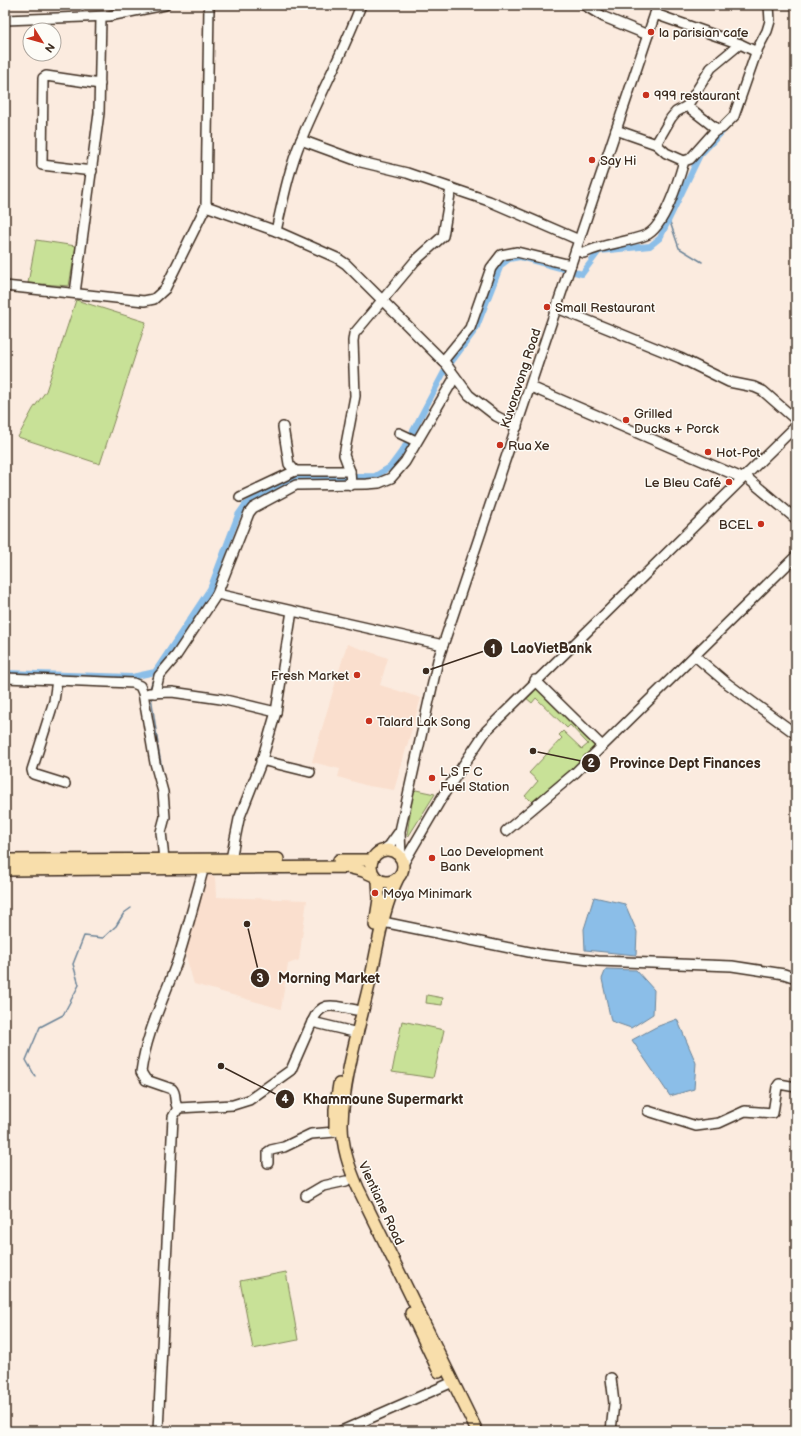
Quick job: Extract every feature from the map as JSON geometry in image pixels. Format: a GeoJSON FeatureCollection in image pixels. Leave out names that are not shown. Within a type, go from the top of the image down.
{"type":"FeatureCollection","features":[{"type":"Feature","properties":{"kind":"main road"},"geometry":{"type":"LineString","coordinates":[[5,870],[204,867],[347,867],[364,871],[376,878],[388,882],[398,878],[401,874],[402,861],[391,851],[382,851],[372,860],[371,868],[376,878],[378,915],[356,1010],[355,1032],[338,1091],[335,1132],[338,1151],[346,1181],[450,1384],[469,1431]]}},
{"type":"Feature","properties":{"kind":"main road"},"geometry":{"type":"LineString","coordinates":[[5,860],[372,860]]}},
{"type":"Feature","properties":{"kind":"main road","name":"Vientiane Road"},"geometry":{"type":"LineString","coordinates":[[398,878],[383,922],[355,1032],[344,1104],[343,1131],[348,1162],[358,1188],[450,1384],[477,1431]]}},
{"type":"Feature","properties":{"kind":"street"},"geometry":{"type":"LineString","coordinates":[[5,20],[101,16],[165,5]]}},
{"type":"Feature","properties":{"kind":"street"},"geometry":{"type":"LineString","coordinates":[[5,286],[144,301],[154,299],[165,289],[206,206],[209,5]]}},
{"type":"Feature","properties":{"kind":"street"},"geometry":{"type":"LineString","coordinates":[[276,231],[291,169],[301,140],[350,36],[361,5]]}},
{"type":"Feature","properties":{"kind":"street"},"geometry":{"type":"LineString","coordinates":[[584,5],[604,17],[648,35]]}},
{"type":"Feature","properties":{"kind":"street","name":"Kuvoravong Road"},"geometry":{"type":"LineString","coordinates":[[400,831],[415,756],[443,645],[531,387],[658,5]]}},
{"type":"Feature","properties":{"kind":"street"},"geometry":{"type":"LineString","coordinates":[[576,250],[584,253],[596,247],[647,235],[656,227],[673,197],[684,161],[693,156],[714,132],[734,116],[756,52],[767,31],[770,21],[769,5]]}},
{"type":"Feature","properties":{"kind":"street"},"geometry":{"type":"LineString","coordinates":[[655,14],[740,44],[756,52]]}},
{"type":"Feature","properties":{"kind":"street"},"geometry":{"type":"LineString","coordinates":[[75,293],[99,113],[101,16]]}},
{"type":"Feature","properties":{"kind":"street"},"geometry":{"type":"LineString","coordinates":[[656,144],[671,118],[676,112],[687,106],[711,68],[740,44]]}},
{"type":"Feature","properties":{"kind":"street"},"geometry":{"type":"LineString","coordinates":[[92,171],[42,165],[43,78],[46,76],[100,84]]}},
{"type":"Feature","properties":{"kind":"street"},"geometry":{"type":"LineString","coordinates":[[687,106],[718,130]]}},
{"type":"Feature","properties":{"kind":"street"},"geometry":{"type":"LineString","coordinates":[[616,130],[656,144],[666,153],[684,161]]}},
{"type":"Feature","properties":{"kind":"street"},"geometry":{"type":"LineString","coordinates":[[301,140],[361,162],[407,173],[489,201],[580,240]]}},
{"type":"Feature","properties":{"kind":"street"},"geometry":{"type":"LineString","coordinates":[[351,484],[350,471],[344,455],[355,396],[353,341],[359,327],[415,261],[443,236],[451,188]]}},
{"type":"Feature","properties":{"kind":"street"},"geometry":{"type":"LineString","coordinates":[[206,206],[276,231],[337,258],[357,274],[449,368],[470,395],[487,410],[517,428]]}},
{"type":"Feature","properties":{"kind":"street"},"geometry":{"type":"LineString","coordinates":[[155,692],[159,676],[176,656],[217,594],[246,518],[253,508],[296,485],[379,483],[391,478],[405,462],[416,441],[449,368],[470,328],[491,268],[501,255],[518,252],[571,266]]}},
{"type":"Feature","properties":{"kind":"street"},"geometry":{"type":"LineString","coordinates":[[557,308],[673,355],[729,382],[763,391],[796,420]]}},
{"type":"Feature","properties":{"kind":"street"},"geometry":{"type":"LineString","coordinates":[[531,387],[744,477],[796,519]]}},
{"type":"Feature","properties":{"kind":"street"},"geometry":{"type":"LineString","coordinates":[[402,861],[486,731],[536,680],[796,426]]}},
{"type":"Feature","properties":{"kind":"street"},"geometry":{"type":"LineString","coordinates":[[283,427],[289,464],[295,471]]}},
{"type":"Feature","properties":{"kind":"street"},"geometry":{"type":"LineString","coordinates":[[399,433],[416,441]]}},
{"type":"Feature","properties":{"kind":"street"},"geometry":{"type":"LineString","coordinates":[[240,497],[295,471],[350,471]]}},
{"type":"Feature","properties":{"kind":"street"},"geometry":{"type":"LineString","coordinates":[[506,831],[574,773],[796,556]]}},
{"type":"Feature","properties":{"kind":"street"},"geometry":{"type":"LineString","coordinates":[[217,594],[443,645]]}},
{"type":"Feature","properties":{"kind":"street"},"geometry":{"type":"LineString","coordinates":[[231,859],[239,819],[262,760],[276,712],[292,611]]}},
{"type":"Feature","properties":{"kind":"street"},"geometry":{"type":"LineString","coordinates":[[695,656],[728,684],[796,734]]}},
{"type":"Feature","properties":{"kind":"street"},"geometry":{"type":"LineString","coordinates":[[5,678],[133,682],[140,686],[143,693],[154,763],[163,792],[165,817],[161,832],[164,859]]}},
{"type":"Feature","properties":{"kind":"street"},"geometry":{"type":"LineString","coordinates":[[57,680],[54,701],[32,770],[33,774],[65,784]]}},
{"type":"Feature","properties":{"kind":"street"},"geometry":{"type":"LineString","coordinates":[[536,680],[602,746]]}},
{"type":"Feature","properties":{"kind":"street"},"geometry":{"type":"LineString","coordinates":[[143,693],[172,692],[221,699],[276,712]]}},
{"type":"Feature","properties":{"kind":"street"},"geometry":{"type":"LineString","coordinates":[[262,760],[310,772]]}},
{"type":"Feature","properties":{"kind":"street"},"geometry":{"type":"LineString","coordinates":[[400,831],[402,861]]}},
{"type":"Feature","properties":{"kind":"street"},"geometry":{"type":"LineString","coordinates":[[382,851],[389,846],[400,831]]}},
{"type":"Feature","properties":{"kind":"street"},"geometry":{"type":"LineString","coordinates":[[178,1108],[174,1101],[174,1093],[172,1089],[146,1080],[141,1072],[142,1061],[160,1005],[177,961],[204,867]]}},
{"type":"Feature","properties":{"kind":"street"},"geometry":{"type":"LineString","coordinates":[[383,922],[539,954],[598,961],[732,966],[784,974],[796,978]]}},
{"type":"Feature","properties":{"kind":"street"},"geometry":{"type":"LineString","coordinates":[[178,1108],[233,1106],[249,1100],[291,1070],[318,1010],[323,1006],[337,1006],[356,1010]]}},
{"type":"Feature","properties":{"kind":"street"},"geometry":{"type":"LineString","coordinates":[[312,1022],[355,1032]]}},
{"type":"Feature","properties":{"kind":"street"},"geometry":{"type":"LineString","coordinates":[[648,1111],[696,1126],[711,1125],[730,1119],[745,1111],[773,1113],[779,1084],[796,1086]]}},
{"type":"Feature","properties":{"kind":"street"},"geometry":{"type":"LineString","coordinates":[[158,1431],[173,1117],[178,1108]]}},
{"type":"Feature","properties":{"kind":"street"},"geometry":{"type":"LineString","coordinates":[[268,1163],[268,1152],[271,1150],[311,1134],[335,1132]]}},
{"type":"Feature","properties":{"kind":"street"},"geometry":{"type":"LineString","coordinates":[[306,1196],[323,1186],[346,1181]]}},
{"type":"Feature","properties":{"kind":"street"},"geometry":{"type":"LineString","coordinates":[[611,1378],[614,1403],[611,1431]]}},
{"type":"Feature","properties":{"kind":"street"},"geometry":{"type":"LineString","coordinates":[[342,1431],[450,1384]]}},
{"type":"Feature","properties":{"kind":"shaded area","name":"Talard Lak Song"},"geometry":{"type":"Polygon","coordinates":[[[347,644],[388,658],[380,685],[421,698],[394,790],[368,786],[338,777],[340,769],[312,762],[347,644]]]}},
{"type":"Feature","properties":{"kind":"shaded area"},"geometry":{"type":"Polygon","coordinates":[[[204,874],[215,877],[216,897],[307,900],[299,960],[288,964],[281,1009],[194,984],[183,946],[204,874]]]}},
{"type":"Feature","properties":{"kind":"green space"},"geometry":{"type":"Polygon","coordinates":[[[36,240],[76,246],[69,286],[28,283],[36,240]]]}},
{"type":"Feature","properties":{"kind":"green space"},"geometry":{"type":"Polygon","coordinates":[[[76,300],[146,322],[100,464],[18,437],[33,409],[46,391],[76,300]]]}},
{"type":"Feature","properties":{"kind":"green space"},"geometry":{"type":"Polygon","coordinates":[[[536,687],[596,745],[596,747],[573,771],[534,803],[525,796],[538,781],[529,773],[562,738],[559,735],[563,731],[582,749],[588,744],[570,725],[567,728],[536,698],[532,703],[525,697],[536,687]]]}},
{"type":"Feature","properties":{"kind":"green space"},"geometry":{"type":"Polygon","coordinates":[[[416,790],[435,794],[408,837],[407,835],[413,793],[416,790]]]}},
{"type":"Feature","properties":{"kind":"green space"},"geometry":{"type":"Polygon","coordinates":[[[427,995],[443,998],[442,1005],[426,1003],[427,995]]]}},
{"type":"Feature","properties":{"kind":"green space"},"geometry":{"type":"Polygon","coordinates":[[[402,1021],[444,1030],[433,1078],[392,1072],[402,1021]]]}},
{"type":"Feature","properties":{"kind":"green space"},"geometry":{"type":"Polygon","coordinates":[[[286,1272],[298,1340],[253,1349],[240,1281],[286,1272]]]}},
{"type":"Feature","properties":{"kind":"water"},"geometry":{"type":"Polygon","coordinates":[[[594,897],[625,904],[637,932],[636,955],[585,950],[584,929],[594,897]]]}},
{"type":"Feature","properties":{"kind":"water"},"geometry":{"type":"Polygon","coordinates":[[[606,969],[636,970],[654,990],[653,1014],[631,1028],[611,1021],[602,979],[606,969]]]}},
{"type":"Feature","properties":{"kind":"water"},"geometry":{"type":"Polygon","coordinates":[[[677,1019],[696,1063],[694,1089],[670,1096],[632,1040],[656,1027],[677,1019]]]}},
{"type":"Feature","properties":{"kind":"waterway"},"geometry":{"type":"LineString","coordinates":[[5,673],[132,677],[155,672],[210,589],[238,515],[245,505],[282,484],[298,478],[375,476],[390,467],[404,448],[444,372],[476,329],[501,265],[509,259],[520,257],[582,274],[599,251],[650,246],[660,238],[700,155],[725,129]]}},
{"type":"Feature","properties":{"kind":"waterway"},"geometry":{"type":"LineString","coordinates":[[669,219],[679,248],[702,262]]}},
{"type":"Feature","properties":{"kind":"waterway"},"geometry":{"type":"LineString","coordinates":[[150,689],[155,672]]}},
{"type":"Feature","properties":{"kind":"waterway"},"geometry":{"type":"LineString","coordinates":[[151,696],[158,744]]}},
{"type":"Feature","properties":{"kind":"waterway"},"geometry":{"type":"LineString","coordinates":[[158,747],[164,780]]}},
{"type":"Feature","properties":{"kind":"waterway"},"geometry":{"type":"LineString","coordinates":[[35,1076],[26,1060],[40,1027],[63,1015],[79,985],[73,964],[84,936],[103,938],[116,926],[124,913],[131,908]]}},
{"type":"Feature","properties":{"kind":"place","name":"la parisian cafe"},"geometry":{"type":"Point","coordinates":[651,32]}},
{"type":"Feature","properties":{"kind":"place","name":"999 restaurant"},"geometry":{"type":"Point","coordinates":[646,95]}},
{"type":"Feature","properties":{"kind":"place","name":"Say Hi"},"geometry":{"type":"Point","coordinates":[592,160]}},
{"type":"Feature","properties":{"kind":"place","name":"Small Restaurant"},"geometry":{"type":"Point","coordinates":[547,307]}},
{"type":"Feature","properties":{"kind":"place","name":"Grilled Ducks + Porck"},"geometry":{"type":"Point","coordinates":[626,420]}},
{"type":"Feature","properties":{"kind":"place","name":"Rua Xe"},"geometry":{"type":"Point","coordinates":[500,445]}},
{"type":"Feature","properties":{"kind":"place","name":"Hot-Pot"},"geometry":{"type":"Point","coordinates":[708,452]}},
{"type":"Feature","properties":{"kind":"place","name":"Le Bleu Café"},"geometry":{"type":"Point","coordinates":[729,482]}},
{"type":"Feature","properties":{"kind":"place","name":"BCEL"},"geometry":{"type":"Point","coordinates":[761,524]}},
{"type":"Feature","properties":{"kind":"place","name":"LaoVietBank"},"geometry":{"type":"Point","coordinates":[426,671]}},
{"type":"Feature","properties":{"kind":"place","name":"Fresh Market"},"geometry":{"type":"Point","coordinates":[357,675]}},
{"type":"Feature","properties":{"kind":"place","name":"Talard Lak Song"},"geometry":{"type":"Point","coordinates":[369,721]}},
{"type":"Feature","properties":{"kind":"place","name":"Province Dept Finances"},"geometry":{"type":"Point","coordinates":[533,751]}},
{"type":"Feature","properties":{"kind":"place","name":"L S F C Fuel Station"},"geometry":{"type":"Point","coordinates":[432,778]}},
{"type":"Feature","properties":{"kind":"place","name":"Lao Development Bank"},"geometry":{"type":"Point","coordinates":[432,858]}},
{"type":"Feature","properties":{"kind":"place","name":"Moya Minimark"},"geometry":{"type":"Point","coordinates":[375,893]}},
{"type":"Feature","properties":{"kind":"place","name":"Morning Market"},"geometry":{"type":"Point","coordinates":[247,924]}},
{"type":"Feature","properties":{"kind":"place","name":"Khammoune Supermarkt"},"geometry":{"type":"Point","coordinates":[221,1066]}}]}
